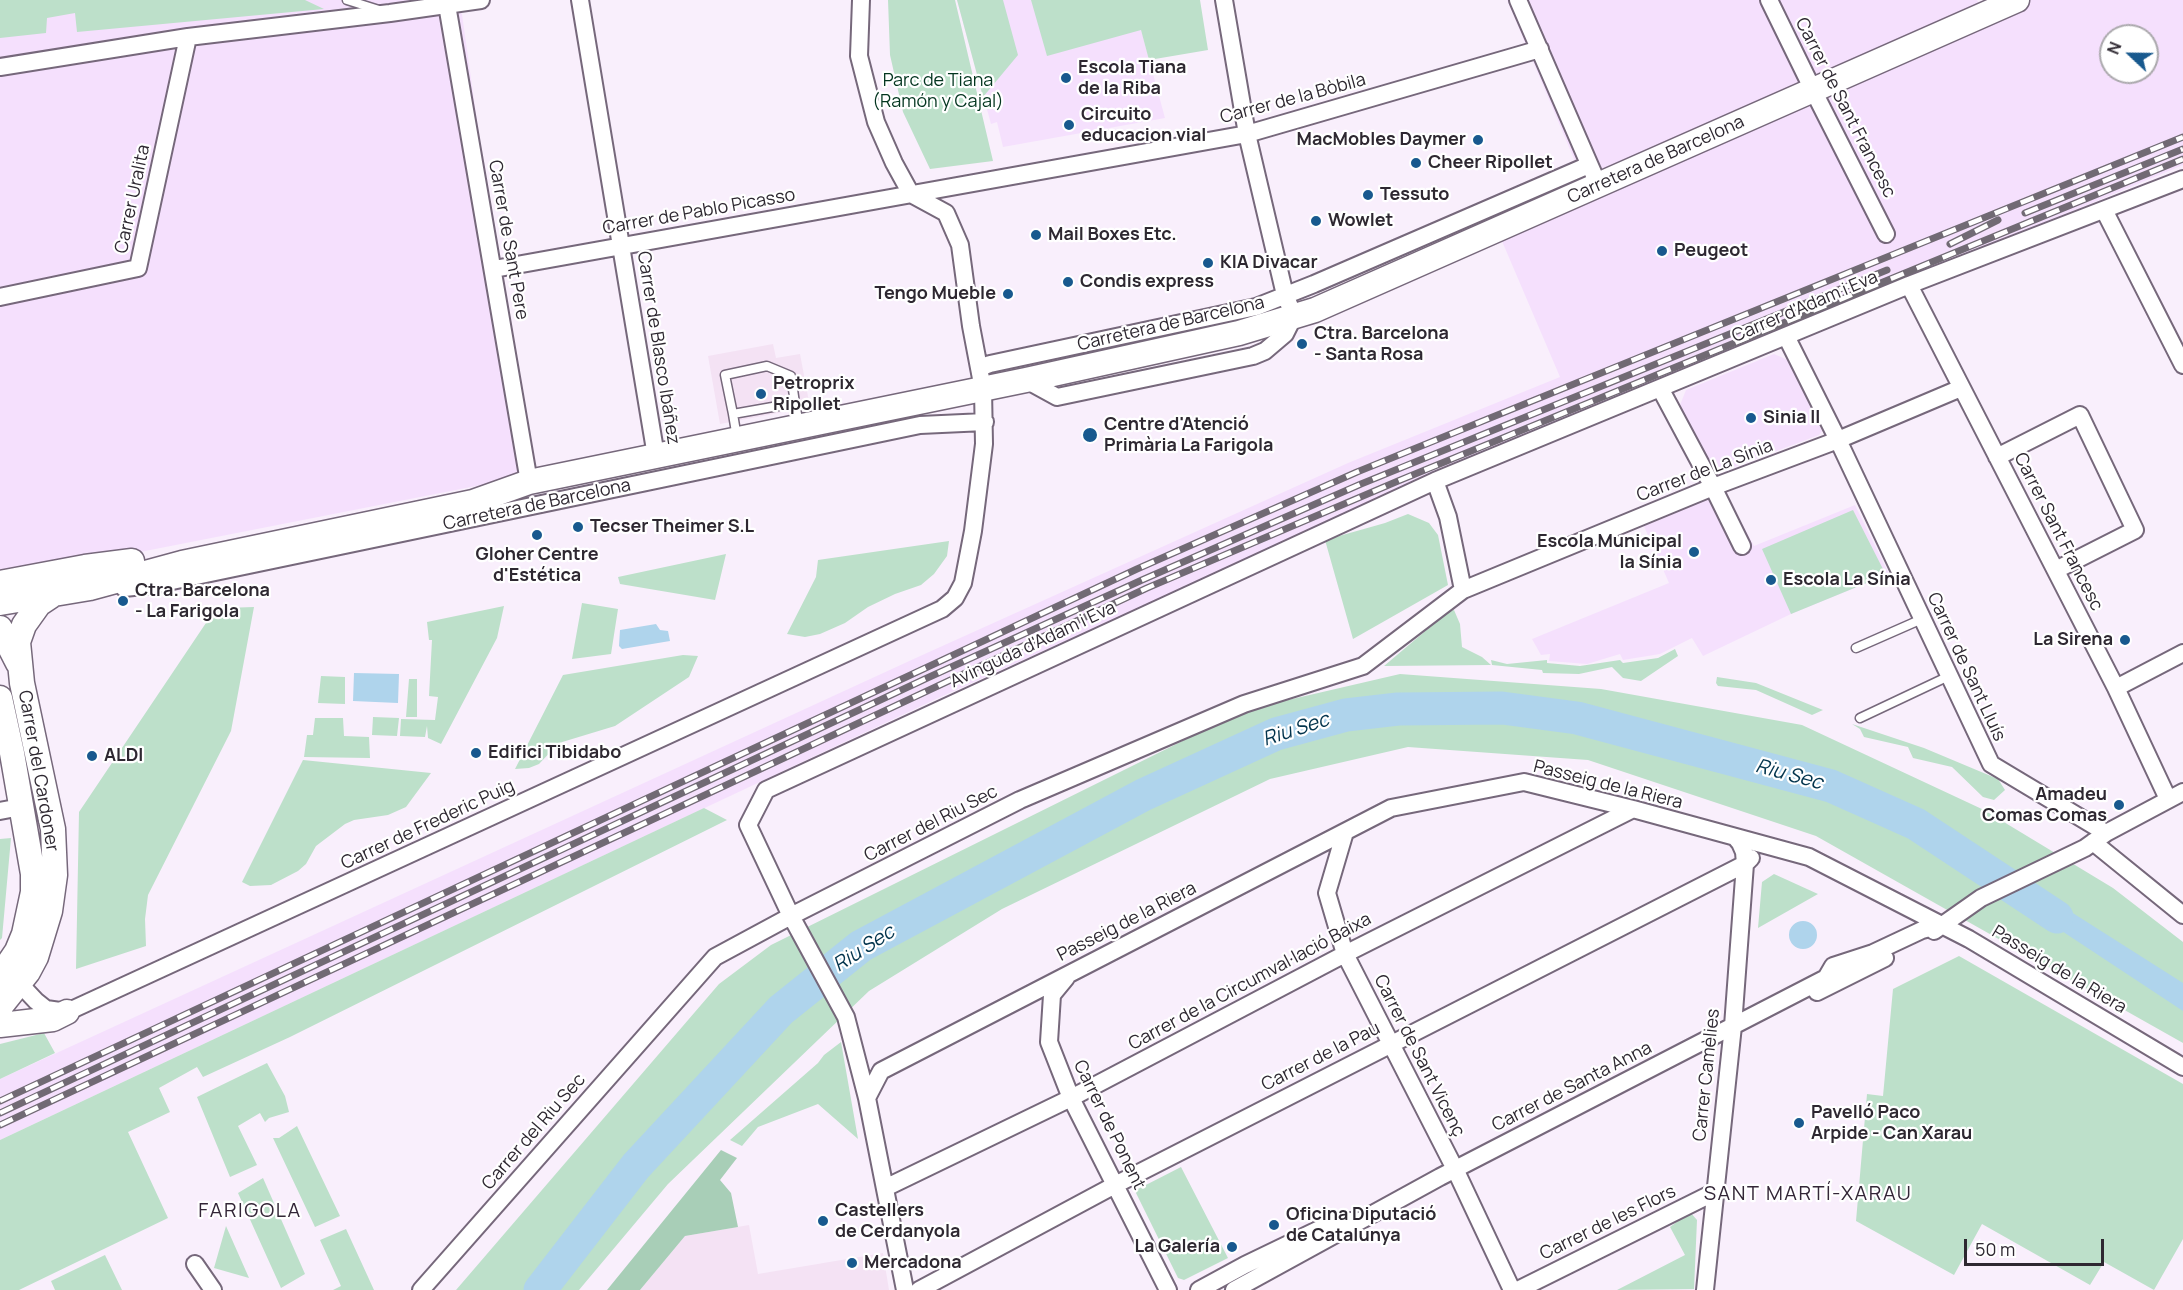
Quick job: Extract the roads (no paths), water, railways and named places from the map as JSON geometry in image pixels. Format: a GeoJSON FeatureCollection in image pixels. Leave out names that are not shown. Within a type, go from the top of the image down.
{"type":"FeatureCollection","features":[{"type":"Feature","properties":{"kind":"main road","name":"Carretera de Barcelona"},"geometry":{"type":"LineString","coordinates":[[0,597],[16,587],[439,493],[483,485],[529,482],[739,438],[797,414],[981,378],[1026,380],[1239,333],[1289,306],[1315,310],[1594,175],[1812,90],[2003,3]]}},
{"type":"Feature","properties":{"kind":"main road","name":"Carretera de Barcelona"},"geometry":{"type":"LineString","coordinates":[[0,603],[90,588],[182,562],[473,502],[529,482]]}},
{"type":"Feature","properties":{"kind":"main road","name":"Carretera de Barcelona"},"geometry":{"type":"LineString","coordinates":[[0,583],[108,563],[132,561]]}},
{"type":"Feature","properties":{"kind":"main road","name":"Carrer del Cardoner"},"geometry":{"type":"LineString","coordinates":[[10,980],[36,957],[44,934],[54,888],[53,829],[19,666],[18,642],[24,626],[39,604],[51,596]]}},
{"type":"Feature","properties":{"kind":"main road","name":"Carrer del Cardoner"},"geometry":{"type":"LineString","coordinates":[[0,628],[19,666]]}},
{"type":"Feature","properties":{"kind":"main road","name":"Carrer del Cardoner"},"geometry":{"type":"LineString","coordinates":[[0,698],[11,809],[31,855],[33,892],[24,934],[0,1007]]}},
{"type":"Feature","properties":{"kind":"main road"},"geometry":{"type":"LineString","coordinates":[[11,809],[47,802]]}},
{"type":"Feature","properties":{"kind":"main road"},"geometry":{"type":"LineString","coordinates":[[0,1025],[53,1019],[67,1012]]}},
{"type":"Feature","properties":{"kind":"street"},"geometry":{"type":"LineString","coordinates":[[0,67],[188,37],[481,0]]}},
{"type":"Feature","properties":{"kind":"street","name":"Carrer de Blasco Ibáñez"},"geometry":{"type":"LineString","coordinates":[[580,0],[656,456]]}},
{"type":"Feature","properties":{"kind":"street"},"geometry":{"type":"LineString","coordinates":[[861,0],[859,56],[876,122],[910,194]]}},
{"type":"Feature","properties":{"kind":"street"},"geometry":{"type":"LineString","coordinates":[[1224,0],[1247,134],[1289,306]]}},
{"type":"Feature","properties":{"kind":"street"},"geometry":{"type":"LineString","coordinates":[[1518,0],[1594,175]]}},
{"type":"Feature","properties":{"kind":"street","name":"Carrer de Sant Francesc"},"geometry":{"type":"LineString","coordinates":[[1769,0],[1886,234]]}},
{"type":"Feature","properties":{"kind":"street","name":"Carrer de Sant Pere"},"geometry":{"type":"LineString","coordinates":[[447,5],[529,482]]}},
{"type":"Feature","properties":{"kind":"street","name":"Carrer Uralita"},"geometry":{"type":"LineString","coordinates":[[0,297],[138,268],[188,37]]}},
{"type":"Feature","properties":{"kind":"street","name":"Carrer de la Bòbila"},"geometry":{"type":"LineString","coordinates":[[910,194],[1247,134],[1540,49]]}},
{"type":"Feature","properties":{"kind":"street","name":"Carrer d'Adam i Eva"},"geometry":{"type":"LineString","coordinates":[[1439,479],[1909,285],[2183,179]]}},
{"type":"Feature","properties":{"kind":"street","name":"Carrer de Pablo Picasso"},"geometry":{"type":"LineString","coordinates":[[494,268],[910,194]]}},
{"type":"Feature","properties":{"kind":"street","name":"Carrer de Frederic Puig"},"geometry":{"type":"LineString","coordinates":[[67,1012],[942,609],[955,598],[968,566],[983,456],[985,422],[981,378],[960,245],[946,213],[910,194]]}},
{"type":"Feature","properties":{"kind":"street"},"geometry":{"type":"LineString","coordinates":[[2104,210],[2183,364]]}},
{"type":"Feature","properties":{"kind":"street","name":"Carrer Sant Francesc"},"geometry":{"type":"LineString","coordinates":[[1909,285],[2116,688],[2175,795]]}},
{"type":"Feature","properties":{"kind":"street","name":"Carretera de Barcelona"},"geometry":{"type":"LineString","coordinates":[[981,378],[990,364],[1256,307],[1289,306]]}},
{"type":"Feature","properties":{"kind":"street","name":"Carrer de Sant Lluís"},"geometry":{"type":"LineString","coordinates":[[1786,336],[1838,440],[1991,764],[2094,841],[2183,915]]}},
{"type":"Feature","properties":{"kind":"street"},"geometry":{"type":"LineString","coordinates":[[1660,388],[1742,546]]}},
{"type":"Feature","properties":{"kind":"street","name":"Carrer de La Sínia"},"geometry":{"type":"LineString","coordinates":[[1462,590],[1713,487],[1838,440],[1961,388]]}},
{"type":"Feature","properties":{"kind":"street"},"geometry":{"type":"LineString","coordinates":[[1997,456],[2080,415],[2135,530],[2056,570]]}},
{"type":"Feature","properties":{"kind":"street","name":"Carretera de Barcelona"},"geometry":{"type":"LineString","coordinates":[[90,588],[153,585],[920,425],[985,422]]}},
{"type":"Feature","properties":{"kind":"street"},"geometry":{"type":"LineString","coordinates":[[1439,479],[1462,590]]}},
{"type":"Feature","properties":{"kind":"street","name":"Avinguda d'Adam i Eva"},"geometry":{"type":"LineString","coordinates":[[793,919],[748,825],[766,790],[1439,479]]}},
{"type":"Feature","properties":{"kind":"street","name":"Carrer del Riu Sec"},"geometry":{"type":"LineString","coordinates":[[421,1290],[715,957],[1031,795],[1244,704],[1364,666],[1462,590]]}},
{"type":"Feature","properties":{"kind":"street"},"geometry":{"type":"LineString","coordinates":[[2116,688],[2183,653]]}},
{"type":"Feature","properties":{"kind":"street","name":"Passeig de la Riera"},"geometry":{"type":"LineString","coordinates":[[867,1098],[881,1071],[1391,808],[1524,782],[1633,809],[1809,858],[1969,939],[2183,1067]]}},
{"type":"Feature","properties":{"kind":"street","name":"Carrer de Santa Anna"},"geometry":{"type":"LineString","coordinates":[[1734,1026],[1758,1021],[1930,935],[1981,898],[2094,841],[2175,795]]}},
{"type":"Feature","properties":{"kind":"street","name":"Carrer de la Circumval·lació Baixa"},"geometry":{"type":"LineString","coordinates":[[885,1188],[1071,1098],[1345,954],[1633,809]]}},
{"type":"Feature","properties":{"kind":"street","name":"Carrer de Sant Vicenç"},"geometry":{"type":"LineString","coordinates":[[1345,832],[1327,893],[1345,954],[1455,1169],[1512,1290]]}},
{"type":"Feature","properties":{"kind":"street","name":"Carrer Camèlies"},"geometry":{"type":"LineString","coordinates":[[1705,1290],[1734,1026],[1745,864],[1744,852],[1735,837]]}},
{"type":"Feature","properties":{"kind":"street"},"geometry":{"type":"LineString","coordinates":[[1745,864],[1765,846]]}},
{"type":"Feature","properties":{"kind":"street","name":"Carrer de la Pau"},"geometry":{"type":"LineString","coordinates":[[919,1290],[1115,1185],[1745,864]]}},
{"type":"Feature","properties":{"kind":"street","name":"Carrer de Santa Anna"},"geometry":{"type":"LineString","coordinates":[[1734,1026],[1753,1005],[1833,966],[1924,917],[1981,898]]}},
{"type":"Feature","properties":{"kind":"street"},"geometry":{"type":"LineString","coordinates":[[793,919],[846,1017],[867,1098],[867,1144],[885,1188],[905,1290]]}},
{"type":"Feature","properties":{"kind":"street","name":"Carrer de Santa Anna"},"geometry":{"type":"LineString","coordinates":[[1234,1290],[1455,1169],[1826,978],[1833,966],[1873,953],[1923,930],[1941,925]]}},
{"type":"Feature","properties":{"kind":"street","name":"Carrer de Ponent"},"geometry":{"type":"LineString","coordinates":[[1070,974],[1052,995],[1049,1042],[1071,1098],[1168,1290]]}},
{"type":"Feature","properties":{"kind":"street"},"geometry":{"type":"LineString","coordinates":[[10,980],[46,1009],[67,1012]]}},
{"type":"Feature","properties":{"kind":"street","name":"Carrer de les Flors"},"geometry":{"type":"LineString","coordinates":[[1518,1290],[1715,1192]]}},
{"type":"Feature","properties":{"kind":"street","name":"Carrer de Santa Anna"},"geometry":{"type":"LineString","coordinates":[[1198,1290],[1328,1226],[1365,1218]]}},
{"type":"Feature","properties":{"kind":"street","name":"Carrer de Santa Anna"},"geometry":{"type":"LineString","coordinates":[[1216,1290],[1309,1243],[1365,1218]]}},
{"type":"Feature","properties":{"kind":"street"},"geometry":{"type":"LineString","coordinates":[[195,1264],[213,1290]]}},
{"type":"Feature","properties":{"kind":"lane"},"geometry":{"type":"LineString","coordinates":[[347,0],[390,13]]}},
{"type":"Feature","properties":{"kind":"lane"},"geometry":{"type":"LineString","coordinates":[[733,414],[797,414],[791,376],[767,366],[725,375],[733,414],[739,438]]}},
{"type":"Feature","properties":{"kind":"lane"},"geometry":{"type":"LineString","coordinates":[[1856,648],[1922,619]]}},
{"type":"Feature","properties":{"kind":"lane"},"geometry":{"type":"LineString","coordinates":[[1860,718],[1949,676]]}},
{"type":"Feature","properties":{"kind":"water"},"geometry":{"type":"Polygon","coordinates":[[[656,624],[660,630],[668,631],[670,641],[622,649],[619,646],[620,630],[656,624]]]}},
{"type":"Feature","properties":{"kind":"water"},"geometry":{"type":"Polygon","coordinates":[[[354,673],[399,674],[398,703],[353,701],[354,673]]]}},
{"type":"Feature","properties":{"kind":"water"},"geometry":{"type":"Polygon","coordinates":[[[2019,892],[2046,896],[2183,983],[2183,1011],[2024,906],[2019,892]]]}},
{"type":"Feature","properties":{"kind":"water"},"geometry":{"type":"Polygon","coordinates":[[[1803,921],[1813,925],[1817,935],[1813,945],[1803,949],[1793,945],[1789,935],[1793,925],[1803,921]]]}},
{"type":"Feature","properties":{"kind":"waterway","name":"Riu Sec"},"geometry":{"type":"LineString","coordinates":[[540,1290],[636,1166],[781,1010],[861,946],[1143,795],[1276,734],[1346,715],[1398,709],[1502,708],[1577,718],[1831,786],[1916,824],[2057,917]]}},
{"type":"Feature","properties":{"kind":"railway"},"geometry":{"type":"LineString","coordinates":[[0,1101],[1137,569],[1357,472],[2183,137]]}},
{"type":"Feature","properties":{"kind":"railway"},"geometry":{"type":"LineString","coordinates":[[2025,213],[2183,149]]}},
{"type":"Feature","properties":{"kind":"railway"},"geometry":{"type":"LineString","coordinates":[[0,1125],[1147,588],[1398,481],[2183,159]]}},
{"type":"Feature","properties":{"kind":"railway"},"geometry":{"type":"LineString","coordinates":[[1950,244],[1998,220]]}},
{"type":"Feature","properties":{"kind":"railway"},"geometry":{"type":"LineString","coordinates":[[0,1113],[925,679],[1142,580],[1361,484],[1887,270]]}},
{"type":"Feature","properties":{"kind":"place","name":"Escola Tiana de la Riba"},"geometry":{"type":"Point","coordinates":[1066,78]}},
{"type":"Feature","properties":{"kind":"place","name":"Circuito educacion vial"},"geometry":{"type":"Point","coordinates":[1069,125]}},
{"type":"Feature","properties":{"kind":"place","name":"MacMobles Daymer"},"geometry":{"type":"Point","coordinates":[1478,140]}},
{"type":"Feature","properties":{"kind":"place","name":"Cheer Ripollet"},"geometry":{"type":"Point","coordinates":[1416,163]}},
{"type":"Feature","properties":{"kind":"place","name":"Tessuto"},"geometry":{"type":"Point","coordinates":[1368,195]}},
{"type":"Feature","properties":{"kind":"place","name":"Wowlet"},"geometry":{"type":"Point","coordinates":[1316,221]}},
{"type":"Feature","properties":{"kind":"place","name":"Mail Boxes Etc."},"geometry":{"type":"Point","coordinates":[1036,235]}},
{"type":"Feature","properties":{"kind":"place","name":"Peugeot"},"geometry":{"type":"Point","coordinates":[1662,251]}},
{"type":"Feature","properties":{"kind":"place","name":"KIA Divacar"},"geometry":{"type":"Point","coordinates":[1208,263]}},
{"type":"Feature","properties":{"kind":"place","name":"Condis express"},"geometry":{"type":"Point","coordinates":[1068,282]}},
{"type":"Feature","properties":{"kind":"place","name":"Tengo Mueble"},"geometry":{"type":"Point","coordinates":[1008,294]}},
{"type":"Feature","properties":{"kind":"place","name":"Ctra. Barcelona - Santa Rosa"},"geometry":{"type":"Point","coordinates":[1302,344]}},
{"type":"Feature","properties":{"kind":"place","name":"Petroprix Ripollet"},"geometry":{"type":"Point","coordinates":[761,394]}},
{"type":"Feature","properties":{"kind":"place","name":"Sinia II"},"geometry":{"type":"Point","coordinates":[1751,418]}},
{"type":"Feature","properties":{"kind":"place","name":"Centre d'Atenció Primària La Farigola"},"geometry":{"type":"Point","coordinates":[1090,435]}},
{"type":"Feature","properties":{"kind":"place","name":"Tecser Theimer S.L"},"geometry":{"type":"Point","coordinates":[578,527]}},
{"type":"Feature","properties":{"kind":"place","name":"Gloher Centre d'Estética"},"geometry":{"type":"Point","coordinates":[537,535]}},
{"type":"Feature","properties":{"kind":"place","name":"Escola Municipal la Sínia"},"geometry":{"type":"Point","coordinates":[1694,552]}},
{"type":"Feature","properties":{"kind":"place","name":"Escola La Sínia"},"geometry":{"type":"Point","coordinates":[1771,580]}},
{"type":"Feature","properties":{"kind":"place","name":"Ctra. Barcelona - La Farigola"},"geometry":{"type":"Point","coordinates":[123,601]}},
{"type":"Feature","properties":{"kind":"place","name":"La Sirena"},"geometry":{"type":"Point","coordinates":[2125,640]}},
{"type":"Feature","properties":{"kind":"place","name":"Edifici Tibidabo"},"geometry":{"type":"Point","coordinates":[476,753]}},
{"type":"Feature","properties":{"kind":"place","name":"ALDI"},"geometry":{"type":"Point","coordinates":[92,756]}},
{"type":"Feature","properties":{"kind":"place","name":"Amadeu Comas Comas"},"geometry":{"type":"Point","coordinates":[2119,805]}},
{"type":"Feature","properties":{"kind":"place","name":"Pavelló Paco Arpide - Can Xarau"},"geometry":{"type":"Point","coordinates":[1799,1123]}},
{"type":"Feature","properties":{"kind":"place","name":"Castellers de Cerdanyola"},"geometry":{"type":"Point","coordinates":[823,1221]}},
{"type":"Feature","properties":{"kind":"place","name":"Oficina Diputació de Catalunya"},"geometry":{"type":"Point","coordinates":[1274,1225]}},
{"type":"Feature","properties":{"kind":"place","name":"La Galería"},"geometry":{"type":"Point","coordinates":[1232,1247]}},
{"type":"Feature","properties":{"kind":"place","name":"Mercadona"},"geometry":{"type":"Point","coordinates":[852,1263]}},
{"type":"Feature","properties":{"kind":"district","name":"SANT MARTÍ-XARAU"},"geometry":{"type":"Point","coordinates":[1808,1194]}},
{"type":"Feature","properties":{"kind":"district","name":"FARIGOLA"},"geometry":{"type":"Point","coordinates":[250,1211]}},
{"type":"Feature","properties":{"kind":"park label","name":"Parc de Tiana (Ramón y Cajal)"},"geometry":{"type":"Point","coordinates":[938,91]}}]}
